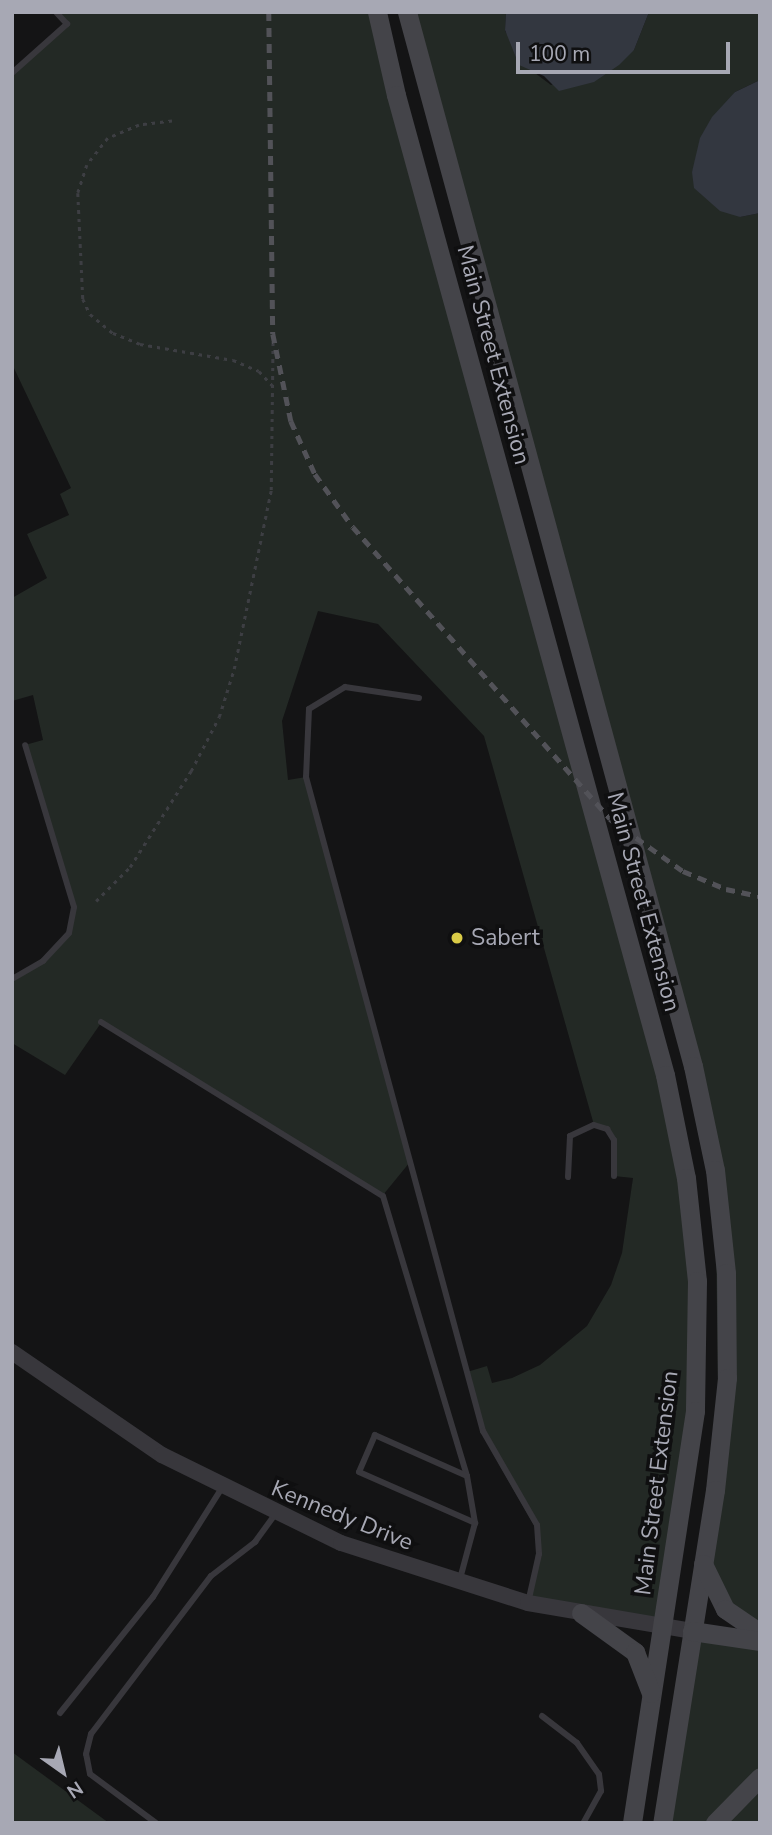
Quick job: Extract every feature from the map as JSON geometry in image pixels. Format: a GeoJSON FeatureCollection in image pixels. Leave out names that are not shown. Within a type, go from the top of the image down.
{"type":"FeatureCollection","features":[{"type":"Feature","properties":{"kind":"main road","name":"Main Street Extension"},"geometry":{"type":"LineString","coordinates":[[377,12],[396,95],[659,1051],[682,1152],[696,1255],[696,1385],[688,1476],[632,1823]]}},
{"type":"Feature","properties":{"kind":"main road","name":"Main Street Extension"},"geometry":{"type":"LineString","coordinates":[[407,12],[711,1144],[724,1247],[728,1351],[719,1460],[662,1823]]}},
{"type":"Feature","properties":{"kind":"main road"},"geometry":{"type":"LineString","coordinates":[[703,1563],[725,1609],[760,1633]]}},
{"type":"Feature","properties":{"kind":"main road"},"geometry":{"type":"LineString","coordinates":[[580,1613],[635,1653],[652,1696]]}},
{"type":"Feature","properties":{"kind":"main road"},"geometry":{"type":"LineString","coordinates":[[692,1631],[760,1642]]}},
{"type":"Feature","properties":{"kind":"main road"},"geometry":{"type":"LineString","coordinates":[[715,1823],[760,1777]]}},
{"type":"Feature","properties":{"kind":"street","name":"Kennedy Drive"},"geometry":{"type":"LineString","coordinates":[[12,1352],[118,1427],[222,1488],[275,1514],[379,1558],[528,1603],[692,1631]]}},
{"type":"Feature","properties":{"kind":"lane"},"geometry":{"type":"LineString","coordinates":[[12,73],[67,23],[56,12]]}},
{"type":"Feature","properties":{"kind":"lane"},"geometry":{"type":"LineString","coordinates":[[419,698],[345,687],[309,709],[306,777],[483,1432],[537,1525],[539,1554],[528,1603]]}},
{"type":"Feature","properties":{"kind":"lane"},"geometry":{"type":"LineString","coordinates":[[12,979],[43,961],[69,933],[74,907],[24,745]]}},
{"type":"Feature","properties":{"kind":"lane"},"geometry":{"type":"LineString","coordinates":[[101,1022],[383,1195],[467,1476],[475,1523],[459,1584]]}},
{"type":"Feature","properties":{"kind":"lane"},"geometry":{"type":"LineString","coordinates":[[568,1177],[570,1136],[594,1125],[607,1129],[614,1140],[614,1176]]}},
{"type":"Feature","properties":{"kind":"lane"},"geometry":{"type":"LineString","coordinates":[[467,1476],[375,1435],[359,1472],[475,1523]]}},
{"type":"Feature","properties":{"kind":"lane"},"geometry":{"type":"LineString","coordinates":[[60,1713],[153,1597],[222,1488]]}},
{"type":"Feature","properties":{"kind":"lane"},"geometry":{"type":"LineString","coordinates":[[156,1823],[90,1774],[86,1754],[91,1734],[216,1570],[255,1542],[275,1514]]}},
{"type":"Feature","properties":{"kind":"lane"},"geometry":{"type":"LineString","coordinates":[[542,1716],[577,1743],[599,1774],[601,1791],[583,1823]]}},
{"type":"Feature","properties":{"kind":"path"},"geometry":{"type":"LineString","coordinates":[[172,121],[139,125],[108,138],[87,165],[78,193],[83,299],[90,314],[113,333],[140,344],[233,360],[259,371],[273,386]]}},
{"type":"Feature","properties":{"kind":"path"},"geometry":{"type":"LineString","coordinates":[[96,901],[130,867],[191,771],[219,717],[234,669],[271,489],[273,334]]}},
{"type":"Feature","properties":{"kind":"shaded area"},"geometry":{"type":"Polygon","coordinates":[[[56,12],[377,12],[665,1075],[698,1332],[664,1626],[528,1603],[539,1534],[492,1452],[467,1372],[487,1366],[492,1383],[512,1378],[540,1365],[587,1326],[611,1285],[622,1253],[633,1178],[614,1176],[611,1134],[594,1125],[484,736],[378,624],[318,611],[282,721],[288,780],[306,777],[410,1162],[383,1195],[101,1023],[65,1075],[12,1043],[12,979],[43,961],[69,933],[74,907],[25,745],[43,740],[33,695],[12,701],[12,598],[47,578],[27,534],[69,515],[60,494],[71,488],[12,364],[12,73],[66,24],[56,12]]]}},
{"type":"Feature","properties":{"kind":"shaded area"},"geometry":{"type":"Polygon","coordinates":[[[407,12],[506,12],[505,31],[535,73],[551,85],[634,50],[649,12],[760,12],[760,80],[735,92],[692,172],[740,217],[760,213],[760,1633],[736,1618],[703,1563],[719,1460],[715,1170],[407,12]]]}},
{"type":"Feature","properties":{"kind":"shaded area"},"geometry":{"type":"Polygon","coordinates":[[[506,12],[649,12],[634,50],[619,65],[594,82],[559,91],[544,76],[519,65],[505,30],[506,12]]]}},
{"type":"Feature","properties":{"kind":"shaded area"},"geometry":{"type":"Polygon","coordinates":[[[760,80],[760,213],[740,217],[720,211],[694,188],[692,172],[700,138],[712,117],[735,92],[760,80]]]}},
{"type":"Feature","properties":{"kind":"shaded area"},"geometry":{"type":"Polygon","coordinates":[[[692,1631],[760,1641],[760,1823],[662,1823],[692,1631]]]}},
{"type":"Feature","properties":{"kind":"shaded area"},"geometry":{"type":"Polygon","coordinates":[[[12,1752],[109,1823],[12,1823],[12,1752]]]}},
{"type":"Feature","properties":{"kind":"railway"},"geometry":{"type":"LineString","coordinates":[[269,12],[273,334],[291,421],[315,474],[353,527],[610,819],[683,871],[726,889],[760,896]]}},
{"type":"Feature","properties":{"kind":"place","name":"Sabert"},"geometry":{"type":"Point","coordinates":[457,938]}}]}
